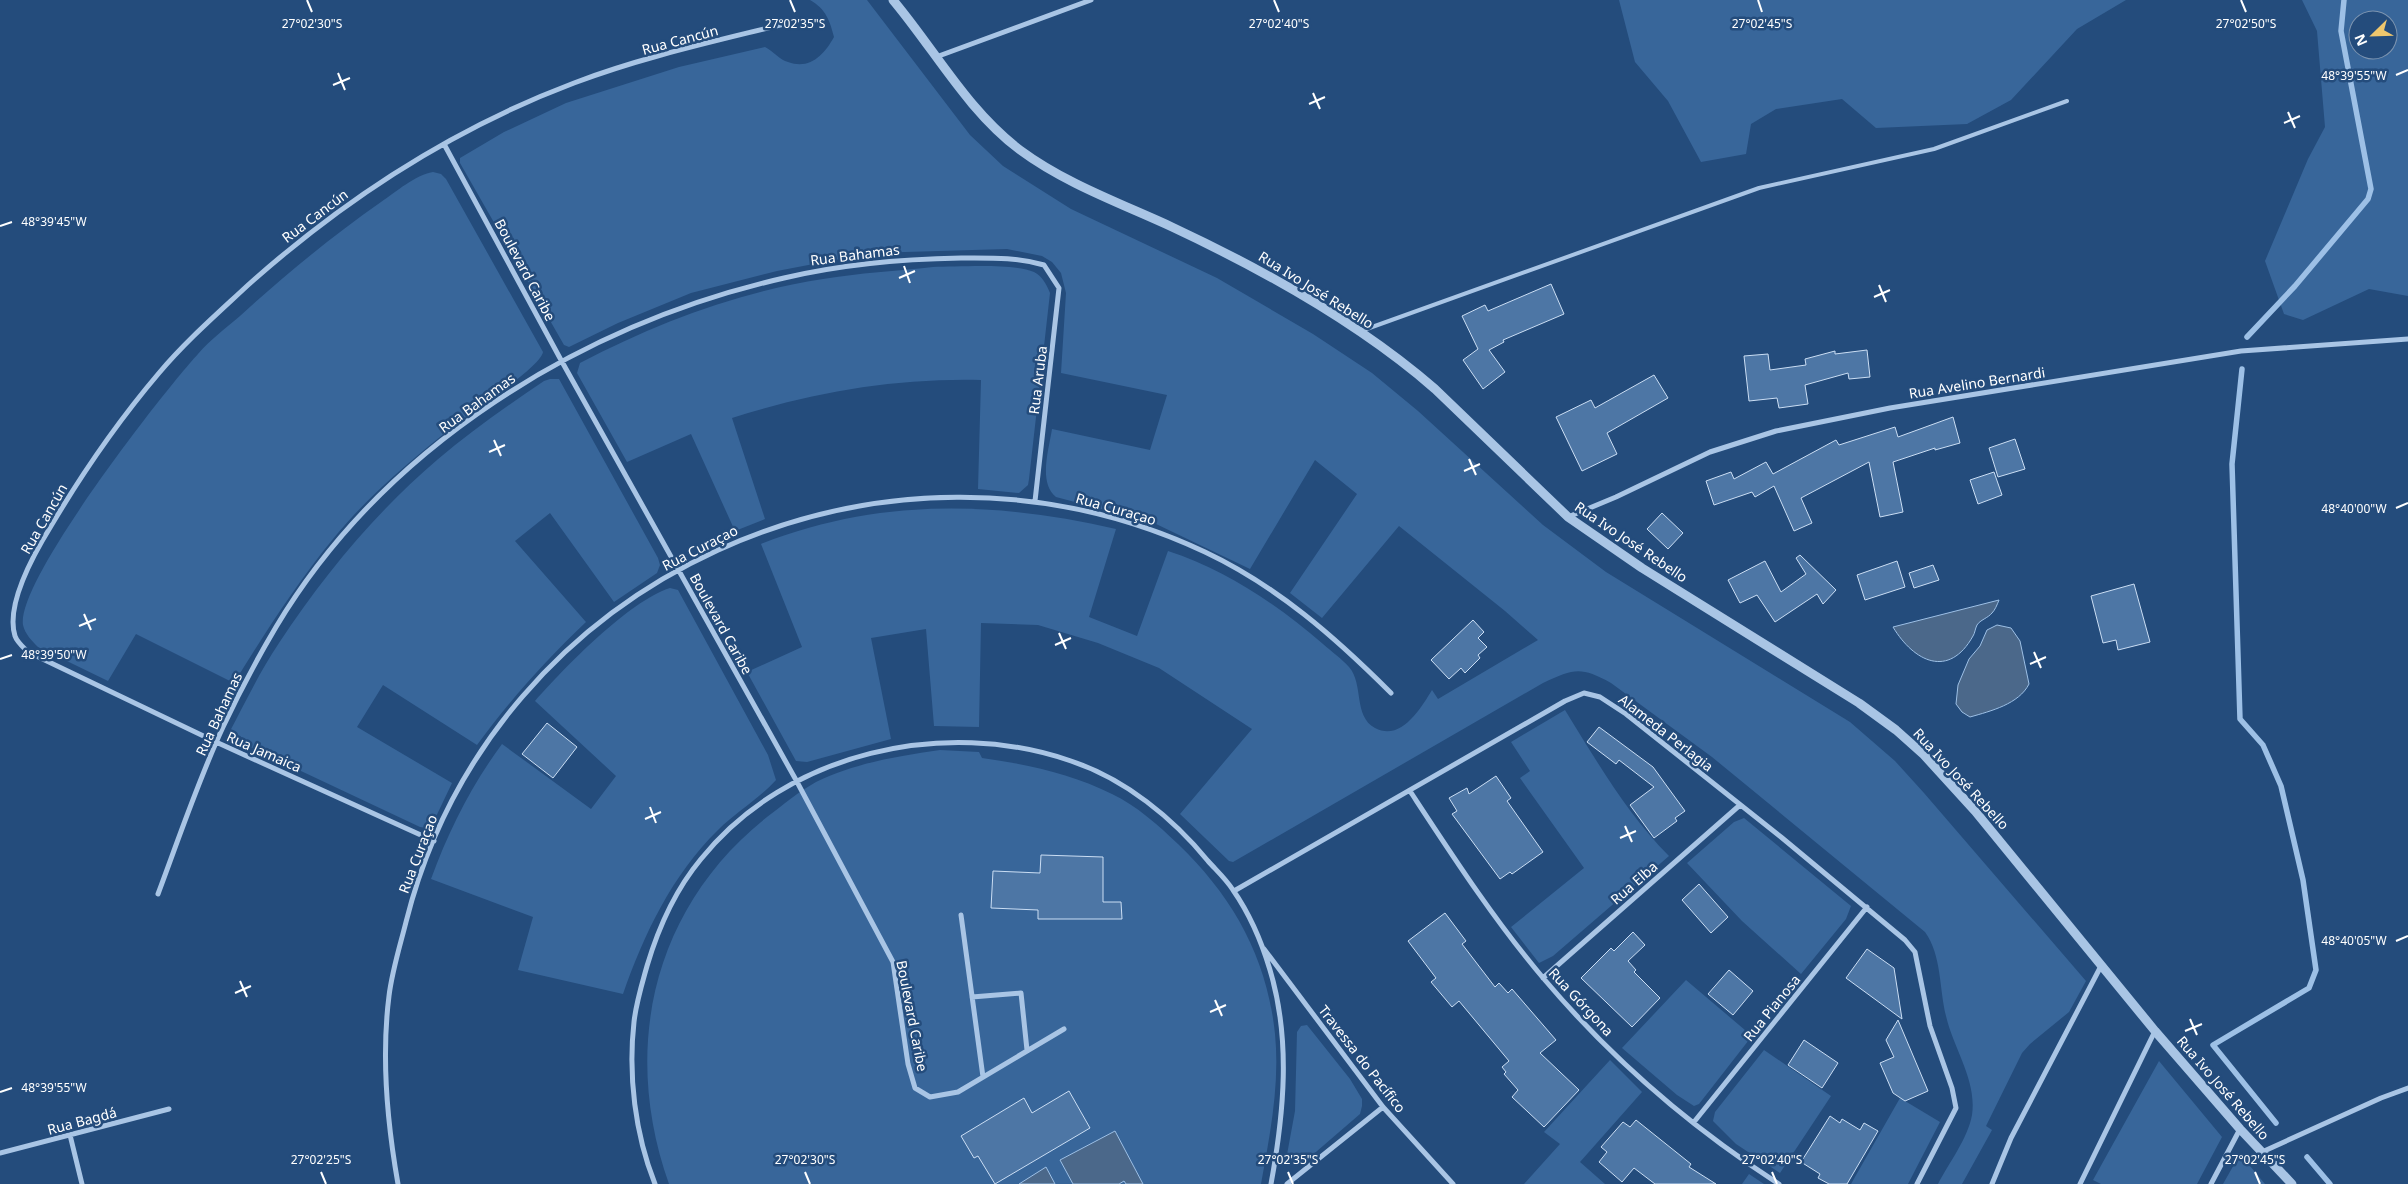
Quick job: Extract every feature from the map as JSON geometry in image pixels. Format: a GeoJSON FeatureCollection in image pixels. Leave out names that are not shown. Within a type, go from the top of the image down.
{"type":"FeatureCollection","features":[{"type":"Feature","properties":{"kind":"street","name":"Rua Ivo José Rebello"},"geometry":{"type":"LineString","coordinates":[[893,0],[972,103],[1002,135],[1044,167],[1076,184],[1172,226],[1252,266],[1359,332],[1436,389],[1568,517],[1642,568],[1859,703],[1896,730],[1924,755],[1975,811],[2155,1031],[2240,1129],[2292,1184]]}},
{"type":"Feature","properties":{"kind":"street"},"geometry":{"type":"LineString","coordinates":[[936,57],[1091,0]]}},
{"type":"Feature","properties":{"kind":"street","name":"Rua Cancún"},"geometry":{"type":"LineString","coordinates":[[14,631],[14,614],[24,578],[44,537],[104,445],[161,371],[204,325],[309,233],[380,182],[444,144],[515,107],[576,82],[656,57],[796,21]]}},
{"type":"Feature","properties":{"kind":"street","name":"Boulevard Caribe"},"geometry":{"type":"LineString","coordinates":[[444,144],[561,360],[796,780],[893,962],[908,1064],[915,1088],[930,1097],[958,1092],[983,1077]]}},
{"type":"Feature","properties":{"kind":"street","name":"Rua Bahamas"},"geometry":{"type":"LineString","coordinates":[[158,894],[216,742],[239,695],[277,626],[317,566],[340,539],[395,483],[456,431],[561,360],[608,337],[690,303],[758,284],[828,268],[896,260],[951,258],[1022,259],[1044,265]]}},
{"type":"Feature","properties":{"kind":"street","name":"Rua Aruba"},"geometry":{"type":"LineString","coordinates":[[1035,501],[1059,288],[1044,265]]}},
{"type":"Feature","properties":{"kind":"street","name":"Rua Avelino Bernardi"},"geometry":{"type":"LineString","coordinates":[[1568,517],[1616,497],[1710,452],[1776,431],[1890,408],[2241,352],[2408,339]]}},
{"type":"Feature","properties":{"kind":"street","name":"Rua Curaçao"},"geometry":{"type":"LineString","coordinates":[[398,1184],[388,1118],[386,1081],[389,994],[409,908],[422,867],[451,799],[508,715],[541,676],[602,619],[639,592],[739,540],[835,510],[893,501],[958,496],[1035,501],[1114,519],[1206,552],[1266,587],[1319,624],[1391,692]]}},
{"type":"Feature","properties":{"kind":"street","name":"Rua Jamaica"},"geometry":{"type":"LineString","coordinates":[[14,631],[15,639],[28,652],[216,742],[434,841]]}},
{"type":"Feature","properties":{"kind":"street","name":"Alameda Perlagia"},"geometry":{"type":"LineString","coordinates":[[1234,890],[1565,701],[1584,692],[1600,697],[1626,714],[1740,805],[1867,908],[1905,940],[1915,952],[1930,1026],[1952,1088],[1956,1108],[1917,1184]]}},
{"type":"Feature","properties":{"kind":"street"},"geometry":{"type":"LineString","coordinates":[[655,1184],[640,1135],[632,1067],[634,1019],[650,958],[667,914],[701,859],[726,832],[750,812],[796,780],[840,762],[900,746],[985,743],[1040,752],[1073,761],[1140,796],[1179,828],[1234,890],[1260,943],[1277,999],[1285,1057],[1278,1138],[1271,1184]]}},
{"type":"Feature","properties":{"kind":"street","name":"Rua Górgona"},"geometry":{"type":"LineString","coordinates":[[1410,791],[1479,894],[1543,978],[1607,1047],[1712,1138],[1780,1184]]}},
{"type":"Feature","properties":{"kind":"street","name":"Rua Elba"},"geometry":{"type":"LineString","coordinates":[[1543,978],[1740,805]]}},
{"type":"Feature","properties":{"kind":"street","name":"Rua Pianosa"},"geometry":{"type":"LineString","coordinates":[[1694,1122],[1867,908]]}},
{"type":"Feature","properties":{"kind":"street"},"geometry":{"type":"LineString","coordinates":[[961,915],[983,1077],[1064,1029]]}},
{"type":"Feature","properties":{"kind":"street","name":"Travessa do Pacífico"},"geometry":{"type":"LineString","coordinates":[[1260,943],[1383,1107],[1453,1184]]}},
{"type":"Feature","properties":{"kind":"street"},"geometry":{"type":"LineString","coordinates":[[1992,1184],[2011,1138],[2102,965]]}},
{"type":"Feature","properties":{"kind":"street"},"geometry":{"type":"LineString","coordinates":[[972,997],[1021,993],[1028,1050]]}},
{"type":"Feature","properties":{"kind":"street"},"geometry":{"type":"LineString","coordinates":[[2080,1184],[2155,1031]]}},
{"type":"Feature","properties":{"kind":"street"},"geometry":{"type":"LineString","coordinates":[[2261,1152],[2381,1098],[2408,1088]]}},
{"type":"Feature","properties":{"kind":"street"},"geometry":{"type":"LineString","coordinates":[[1287,1184],[1383,1107]]}},
{"type":"Feature","properties":{"kind":"street","name":"Rua Bagdá"},"geometry":{"type":"LineString","coordinates":[[0,1153],[169,1109]]}},
{"type":"Feature","properties":{"kind":"street"},"geometry":{"type":"LineString","coordinates":[[2211,1184],[2240,1129]]}},
{"type":"Feature","properties":{"kind":"street"},"geometry":{"type":"LineString","coordinates":[[70,1135],[82,1184]]}},
{"type":"Feature","properties":{"kind":"lane"},"geometry":{"type":"LineString","coordinates":[[1359,332],[1759,188],[1934,149],[2066,101]]}},
{"type":"Feature","properties":{"kind":"shaded area"},"geometry":{"type":"Polygon","coordinates":[[[810,0],[867,0],[970,135],[1003,166],[1071,209],[1217,278],[1313,334],[1372,373],[1418,411],[1543,525],[1606,572],[1850,722],[1895,761],[2086,981],[2069,1012],[2030,1044],[2022,1053],[1986,1126],[1992,1130],[1962,1184],[1938,1184],[1967,1133],[1973,1102],[1968,1077],[1946,1016],[1934,951],[1925,932],[1712,757],[1611,683],[1592,674],[1577,671],[1570,672],[1543,683],[1233,862],[1229,861],[1180,814],[1252,729],[1159,668],[1098,643],[1038,625],[981,623],[979,727],[934,726],[926,629],[871,638],[891,739],[807,762],[796,761],[747,672],[802,647],[761,544],[805,529],[849,518],[937,509],[981,509],[1026,513],[1116,529],[1089,617],[1137,636],[1168,551],[1189,559],[1231,578],[1269,602],[1340,658],[1354,674],[1361,708],[1368,723],[1384,731],[1402,727],[1416,714],[1432,690],[1438,699],[1538,640],[1399,526],[1322,618],[1290,593],[1357,494],[1315,460],[1250,569],[1154,523],[1056,497],[1047,483],[1046,475],[1052,429],[1150,450],[1167,395],[1061,373],[1066,293],[1061,273],[1052,262],[1042,256],[1007,249],[871,253],[777,271],[691,293],[618,323],[569,347],[564,345],[460,163],[460,158],[504,132],[566,103],[679,67],[765,47],[788,62],[803,64],[810,62],[826,50],[834,37],[824,11],[810,0]]]}},
{"type":"Feature","properties":{"kind":"shaded area"},"geometry":{"type":"Polygon","coordinates":[[[1619,0],[2126,0],[2077,29],[2011,100],[1967,124],[1876,128],[1842,99],[1776,109],[1751,124],[1746,154],[1701,162],[1668,101],[1635,62],[1619,0]]]}},
{"type":"Feature","properties":{"kind":"shaded area"},"geometry":{"type":"Polygon","coordinates":[[[2302,0],[2408,0],[2408,296],[2369,289],[2303,320],[2284,314],[2265,261],[2308,159],[2325,127],[2317,31],[2302,0]]]}},
{"type":"Feature","properties":{"kind":"shaded area"},"geometry":{"type":"Polygon","coordinates":[[[433,172],[441,174],[446,179],[543,352],[539,359],[530,369],[502,391],[451,428],[389,481],[360,509],[306,573],[234,683],[136,634],[108,681],[38,647],[31,640],[23,625],[27,602],[42,569],[95,487],[180,375],[213,339],[309,257],[406,184],[433,172]]]}},
{"type":"Feature","properties":{"kind":"shaded area"},"geometry":{"type":"Polygon","coordinates":[[[1000,266],[1025,269],[1039,276],[1046,284],[1050,293],[1029,479],[1028,485],[1019,493],[978,489],[981,380],[917,381],[855,388],[793,401],[732,418],[765,519],[735,531],[691,434],[627,462],[577,373],[580,363],[609,348],[668,322],[729,301],[760,292],[823,279],[933,267],[1000,266]]]}},
{"type":"Feature","properties":{"kind":"shaded area"},"geometry":{"type":"Polygon","coordinates":[[[559,379],[658,558],[660,565],[657,573],[614,602],[550,513],[515,541],[586,622],[529,681],[477,745],[383,685],[357,727],[452,783],[432,825],[427,828],[420,827],[233,739],[229,733],[272,654],[332,569],[372,523],[437,460],[503,409],[544,381],[559,379]]]}},
{"type":"Feature","properties":{"kind":"shaded area"},"geometry":{"type":"Polygon","coordinates":[[[670,588],[678,590],[768,755],[776,780],[718,830],[687,866],[661,906],[650,928],[623,994],[518,970],[533,917],[431,879],[438,861],[453,826],[471,792],[502,744],[591,809],[616,776],[535,701],[580,654],[617,621],[636,606],[670,588]]]}},
{"type":"Feature","properties":{"kind":"shaded area"},"geometry":{"type":"Polygon","coordinates":[[[1999,600],[1993,612],[1977,625],[1974,635],[1964,649],[1953,658],[1943,661],[1932,661],[1921,657],[1901,639],[1893,627],[1999,600]]]}},
{"type":"Feature","properties":{"kind":"shaded area"},"geometry":{"type":"Polygon","coordinates":[[[1997,625],[2011,628],[2020,641],[2029,684],[2019,697],[2004,706],[1970,717],[1962,712],[1956,704],[1958,685],[1969,659],[1980,646],[1987,630],[1997,625]]]}},
{"type":"Feature","properties":{"kind":"shaded area"},"geometry":{"type":"Polygon","coordinates":[[[1565,710],[1626,805],[1669,856],[1553,956],[1539,963],[1511,927],[1584,868],[1520,778],[1530,771],[1511,742],[1565,710]]]}},
{"type":"Feature","properties":{"kind":"shaded area"},"geometry":{"type":"Polygon","coordinates":[[[940,750],[979,752],[982,758],[1015,763],[1065,775],[1112,794],[1139,810],[1163,830],[1198,864],[1215,885],[1231,907],[1244,930],[1264,979],[1271,1006],[1276,1053],[1275,1091],[1261,1184],[669,1184],[655,1133],[648,1082],[649,1033],[657,984],[673,938],[696,894],[728,853],[767,817],[809,786],[831,775],[861,765],[940,750]]]}},
{"type":"Feature","properties":{"kind":"shaded area"},"geometry":{"type":"Polygon","coordinates":[[[1744,818],[1851,906],[1846,919],[1801,974],[1742,921],[1687,863],[1734,822],[1744,818]]]}},
{"type":"Feature","properties":{"kind":"shaded area"},"geometry":{"type":"Polygon","coordinates":[[[1686,980],[1752,1036],[1699,1104],[1694,1106],[1677,1095],[1622,1048],[1686,980]]]}},
{"type":"Feature","properties":{"kind":"shaded area"},"geometry":{"type":"Polygon","coordinates":[[[1307,1025],[1350,1079],[1362,1099],[1362,1106],[1360,1114],[1302,1164],[1289,1165],[1286,1160],[1295,1111],[1297,1032],[1301,1026],[1307,1025]]]}},
{"type":"Feature","properties":{"kind":"shaded area"},"geometry":{"type":"Polygon","coordinates":[[[1764,1050],[1831,1096],[1780,1173],[1736,1144],[1713,1121],[1715,1112],[1764,1050]]]}},
{"type":"Feature","properties":{"kind":"shaded area"},"geometry":{"type":"Polygon","coordinates":[[[1610,1060],[1642,1092],[1580,1162],[1605,1184],[1524,1184],[1560,1144],[1544,1132],[1610,1060]]]}},
{"type":"Feature","properties":{"kind":"shaded area"},"geometry":{"type":"Polygon","coordinates":[[[2159,1061],[2222,1137],[2197,1184],[2101,1184],[2093,1180],[2159,1061]]]}},
{"type":"Feature","properties":{"kind":"shaded area"},"geometry":{"type":"Polygon","coordinates":[[[1900,1098],[1940,1122],[1908,1184],[1851,1184],[1900,1098]]]}},
{"type":"Feature","properties":{"kind":"shaded area"},"geometry":{"type":"Polygon","coordinates":[[[1115,1131],[1143,1184],[1126,1184],[1124,1181],[1119,1184],[1073,1184],[1060,1160],[1115,1131]]]}},
{"type":"Feature","properties":{"kind":"shaded area"},"geometry":{"type":"Polygon","coordinates":[[[2240,1154],[2265,1184],[2223,1184],[2240,1154]]]}},
{"type":"Feature","properties":{"kind":"shaded area"},"geometry":{"type":"Polygon","coordinates":[[[1046,1167],[1055,1184],[1019,1184],[1046,1167]]]}},
{"type":"Feature","properties":{"kind":"shaded area"},"geometry":{"type":"Polygon","coordinates":[[[1749,1174],[1764,1184],[1742,1184],[1749,1174]]]}},
{"type":"Feature","properties":{"kind":"building"},"geometry":{"type":"Polygon","coordinates":[[[1551,284],[1564,314],[1503,340],[1504,342],[1489,350],[1505,372],[1483,389],[1463,360],[1478,349],[1462,316],[1485,305],[1488,311],[1551,284]]]}},
{"type":"Feature","properties":{"kind":"building"},"geometry":{"type":"Polygon","coordinates":[[[1867,350],[1870,377],[1849,379],[1848,373],[1805,385],[1808,404],[1779,408],[1777,398],[1749,401],[1744,356],[1768,354],[1770,370],[1806,365],[1805,359],[1835,351],[1835,354],[1867,350]]]}},
{"type":"Feature","properties":{"kind":"building"},"geometry":{"type":"Polygon","coordinates":[[[1654,375],[1668,398],[1607,433],[1617,454],[1582,471],[1556,417],[1591,400],[1595,408],[1654,375]]]}},
{"type":"Feature","properties":{"kind":"building"},"geometry":{"type":"Polygon","coordinates":[[[1953,417],[1960,443],[1935,450],[1935,448],[1893,462],[1903,512],[1880,517],[1869,462],[1801,498],[1812,523],[1794,531],[1774,486],[1755,497],[1752,492],[1714,505],[1706,481],[1731,472],[1734,479],[1766,462],[1773,474],[1836,440],[1839,445],[1895,427],[1898,437],[1953,417]]]}},
{"type":"Feature","properties":{"kind":"building"},"geometry":{"type":"Polygon","coordinates":[[[2015,439],[2025,469],[1998,477],[1989,448],[2015,439]]]}},
{"type":"Feature","properties":{"kind":"building"},"geometry":{"type":"Polygon","coordinates":[[[1994,472],[2002,495],[1978,504],[1970,480],[1994,472]]]}},
{"type":"Feature","properties":{"kind":"building"},"geometry":{"type":"Polygon","coordinates":[[[1662,513],[1683,533],[1668,549],[1647,529],[1662,513]]]}},
{"type":"Feature","properties":{"kind":"building"},"geometry":{"type":"Polygon","coordinates":[[[1800,555],[1836,590],[1823,604],[1817,594],[1775,622],[1757,595],[1740,603],[1728,580],[1765,561],[1781,592],[1806,574],[1796,558],[1800,555]]]}},
{"type":"Feature","properties":{"kind":"building"},"geometry":{"type":"Polygon","coordinates":[[[1897,561],[1905,587],[1865,600],[1857,575],[1897,561]]]}},
{"type":"Feature","properties":{"kind":"building"},"geometry":{"type":"Polygon","coordinates":[[[1933,565],[1939,580],[1914,588],[1909,573],[1933,565]]]}},
{"type":"Feature","properties":{"kind":"building"},"geometry":{"type":"Polygon","coordinates":[[[2134,584],[2150,642],[2118,650],[2116,640],[2103,643],[2091,596],[2134,584]]]}},
{"type":"Feature","properties":{"kind":"building"},"geometry":{"type":"Polygon","coordinates":[[[1473,620],[1484,632],[1478,638],[1487,647],[1478,655],[1480,658],[1465,673],[1461,668],[1449,679],[1431,660],[1473,620]]]}},
{"type":"Feature","properties":{"kind":"building"},"geometry":{"type":"Polygon","coordinates":[[[547,723],[577,747],[553,778],[522,754],[547,723]]]}},
{"type":"Feature","properties":{"kind":"building"},"geometry":{"type":"Polygon","coordinates":[[[1599,727],[1653,767],[1685,811],[1675,818],[1677,821],[1654,838],[1630,805],[1654,787],[1619,760],[1616,764],[1587,742],[1599,727]]]}},
{"type":"Feature","properties":{"kind":"building"},"geometry":{"type":"Polygon","coordinates":[[[1496,776],[1511,798],[1507,801],[1543,852],[1512,874],[1510,872],[1500,879],[1452,814],[1457,811],[1449,798],[1467,788],[1469,794],[1496,776]]]}},
{"type":"Feature","properties":{"kind":"building"},"geometry":{"type":"Polygon","coordinates":[[[1041,855],[1103,857],[1103,902],[1121,902],[1122,919],[1038,919],[1038,910],[991,908],[993,871],[1040,873],[1041,855]]]}},
{"type":"Feature","properties":{"kind":"building"},"geometry":{"type":"Polygon","coordinates":[[[1699,884],[1728,917],[1711,933],[1682,900],[1699,884]]]}},
{"type":"Feature","properties":{"kind":"building"},"geometry":{"type":"Polygon","coordinates":[[[1445,913],[1466,941],[1462,944],[1495,987],[1499,983],[1508,993],[1512,989],[1556,1040],[1540,1053],[1579,1090],[1544,1127],[1512,1097],[1518,1090],[1504,1074],[1506,1072],[1502,1067],[1509,1061],[1459,1001],[1452,1007],[1431,982],[1436,978],[1408,941],[1445,913]]]}},
{"type":"Feature","properties":{"kind":"building"},"geometry":{"type":"Polygon","coordinates":[[[1633,932],[1645,945],[1628,961],[1636,970],[1634,972],[1660,998],[1632,1027],[1581,978],[1611,948],[1614,951],[1633,932]]]}},
{"type":"Feature","properties":{"kind":"building"},"geometry":{"type":"Polygon","coordinates":[[[1867,949],[1894,968],[1902,1019],[1846,978],[1867,949]]]}},
{"type":"Feature","properties":{"kind":"building"},"geometry":{"type":"Polygon","coordinates":[[[1729,970],[1753,991],[1733,1015],[1708,994],[1729,970]]]}},
{"type":"Feature","properties":{"kind":"building"},"geometry":{"type":"Polygon","coordinates":[[[1898,1020],[1928,1091],[1905,1101],[1893,1093],[1880,1063],[1894,1057],[1886,1040],[1898,1020]]]}},
{"type":"Feature","properties":{"kind":"building"},"geometry":{"type":"Polygon","coordinates":[[[1804,1040],[1838,1063],[1822,1088],[1788,1065],[1804,1040]]]}},
{"type":"Feature","properties":{"kind":"building"},"geometry":{"type":"Polygon","coordinates":[[[1069,1091],[1090,1128],[995,1184],[978,1156],[974,1158],[961,1136],[1024,1098],[1032,1113],[1069,1091]]]}},
{"type":"Feature","properties":{"kind":"building"},"geometry":{"type":"Polygon","coordinates":[[[1830,1116],[1840,1123],[1842,1119],[1860,1130],[1864,1123],[1878,1131],[1847,1184],[1829,1184],[1818,1178],[1820,1174],[1801,1162],[1830,1116]]]}},
{"type":"Feature","properties":{"kind":"building"},"geometry":{"type":"Polygon","coordinates":[[[1636,1120],[1691,1164],[1689,1167],[1716,1184],[1655,1184],[1634,1168],[1622,1182],[1599,1162],[1607,1152],[1601,1147],[1623,1122],[1630,1127],[1636,1120]]]}},
{"type":"Feature","properties":{"kind":"waterway"},"geometry":{"type":"LineString","coordinates":[[2247,337],[2295,286],[2368,199],[2371,189],[2341,31],[2344,0]]}},
{"type":"Feature","properties":{"kind":"waterway"},"geometry":{"type":"LineString","coordinates":[[2242,369],[2232,464],[2240,719],[2263,745],[2281,786],[2303,880],[2316,970],[2309,988],[2213,1045],[2276,1123]]}},
{"type":"Feature","properties":{"kind":"waterway"},"geometry":{"type":"LineString","coordinates":[[2307,1157],[2330,1184]]}}]}
